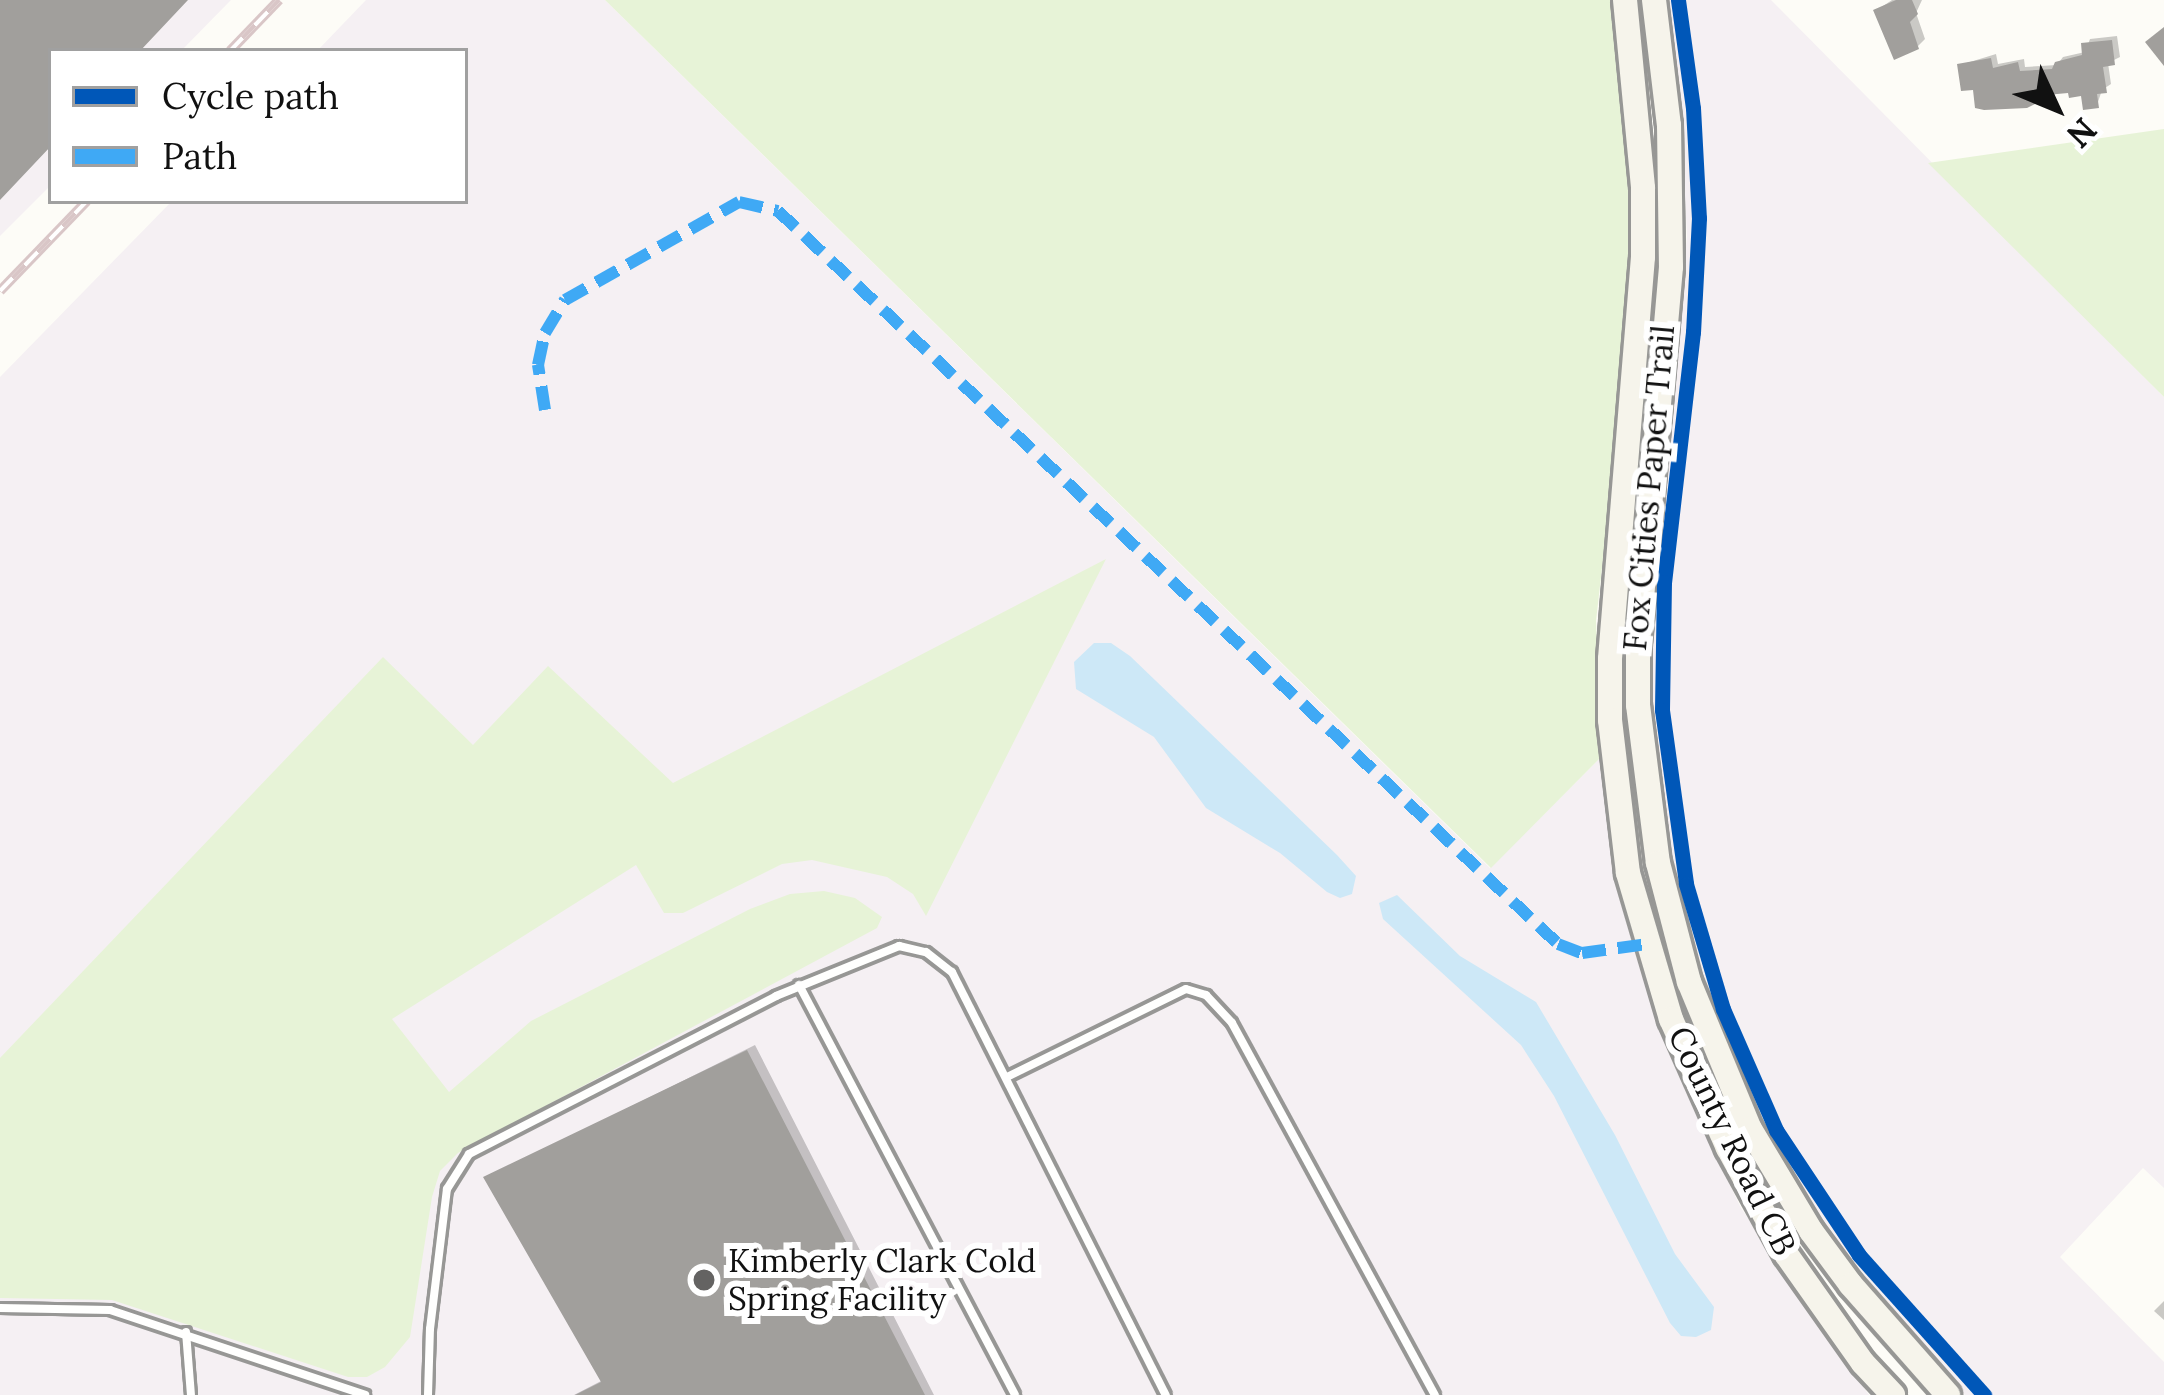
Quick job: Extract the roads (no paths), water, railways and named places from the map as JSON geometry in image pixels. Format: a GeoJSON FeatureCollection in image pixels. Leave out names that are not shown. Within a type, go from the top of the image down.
{"type":"FeatureCollection","features":[{"type":"Feature","properties":{"kind":"main road","name":"County Road CB"},"geometry":{"type":"LineString","coordinates":[[1625,0],[1643,188],[1642,280],[1610,659],[1610,720],[1628,873],[1671,1019],[1728,1148],[1786,1255],[1863,1363],[1893,1395]]}},
{"type":"Feature","properties":{"kind":"main road","name":"County Road CB"},"geometry":{"type":"LineString","coordinates":[[1654,0],[1669,125],[1672,267],[1638,666],[1658,863],[1689,982],[1750,1129],[1811,1232],[1851,1286],[1948,1395]]}},
{"type":"Feature","properties":{"kind":"lane"},"geometry":{"type":"LineString","coordinates":[[428,1395],[430,1329],[447,1189],[469,1154],[799,985],[898,946],[926,952],[952,972],[1166,1395]]}},
{"type":"Feature","properties":{"kind":"lane"},"geometry":{"type":"LineString","coordinates":[[799,985],[1015,1395]]}},
{"type":"Feature","properties":{"kind":"lane"},"geometry":{"type":"LineString","coordinates":[[1006,1077],[1186,989],[1206,995],[1232,1023],[1436,1395]]}},
{"type":"Feature","properties":{"kind":"lane"},"geometry":{"type":"LineString","coordinates":[[0,1308],[110,1310],[364,1395]]}},
{"type":"Feature","properties":{"kind":"lane"},"geometry":{"type":"LineString","coordinates":[[186,1332],[191,1395]]}},
{"type":"Feature","properties":{"kind":"water"},"geometry":{"type":"Polygon","coordinates":[[[1094,643],[1111,643],[1130,656],[1337,855],[1356,876],[1352,894],[1340,898],[1327,892],[1280,853],[1206,808],[1154,737],[1076,689],[1074,662],[1094,643]]]}},
{"type":"Feature","properties":{"kind":"water"},"geometry":{"type":"Polygon","coordinates":[[[1397,895],[1460,956],[1536,1002],[1615,1135],[1675,1254],[1714,1307],[1711,1330],[1696,1337],[1681,1336],[1670,1323],[1554,1096],[1521,1045],[1383,919],[1379,903],[1397,895]]]}},
{"type":"Feature","properties":{"kind":"railway"},"geometry":{"type":"LineString","coordinates":[[233,48],[279,0]]}},
{"type":"Feature","properties":{"kind":"railway"},"geometry":{"type":"LineString","coordinates":[[0,291],[84,204]]}},
{"type":"Feature","properties":{"kind":"place","name":"Kimberly Clark Cold Spring Facility"},"geometry":{"type":"Point","coordinates":[704,1280]}}]}
